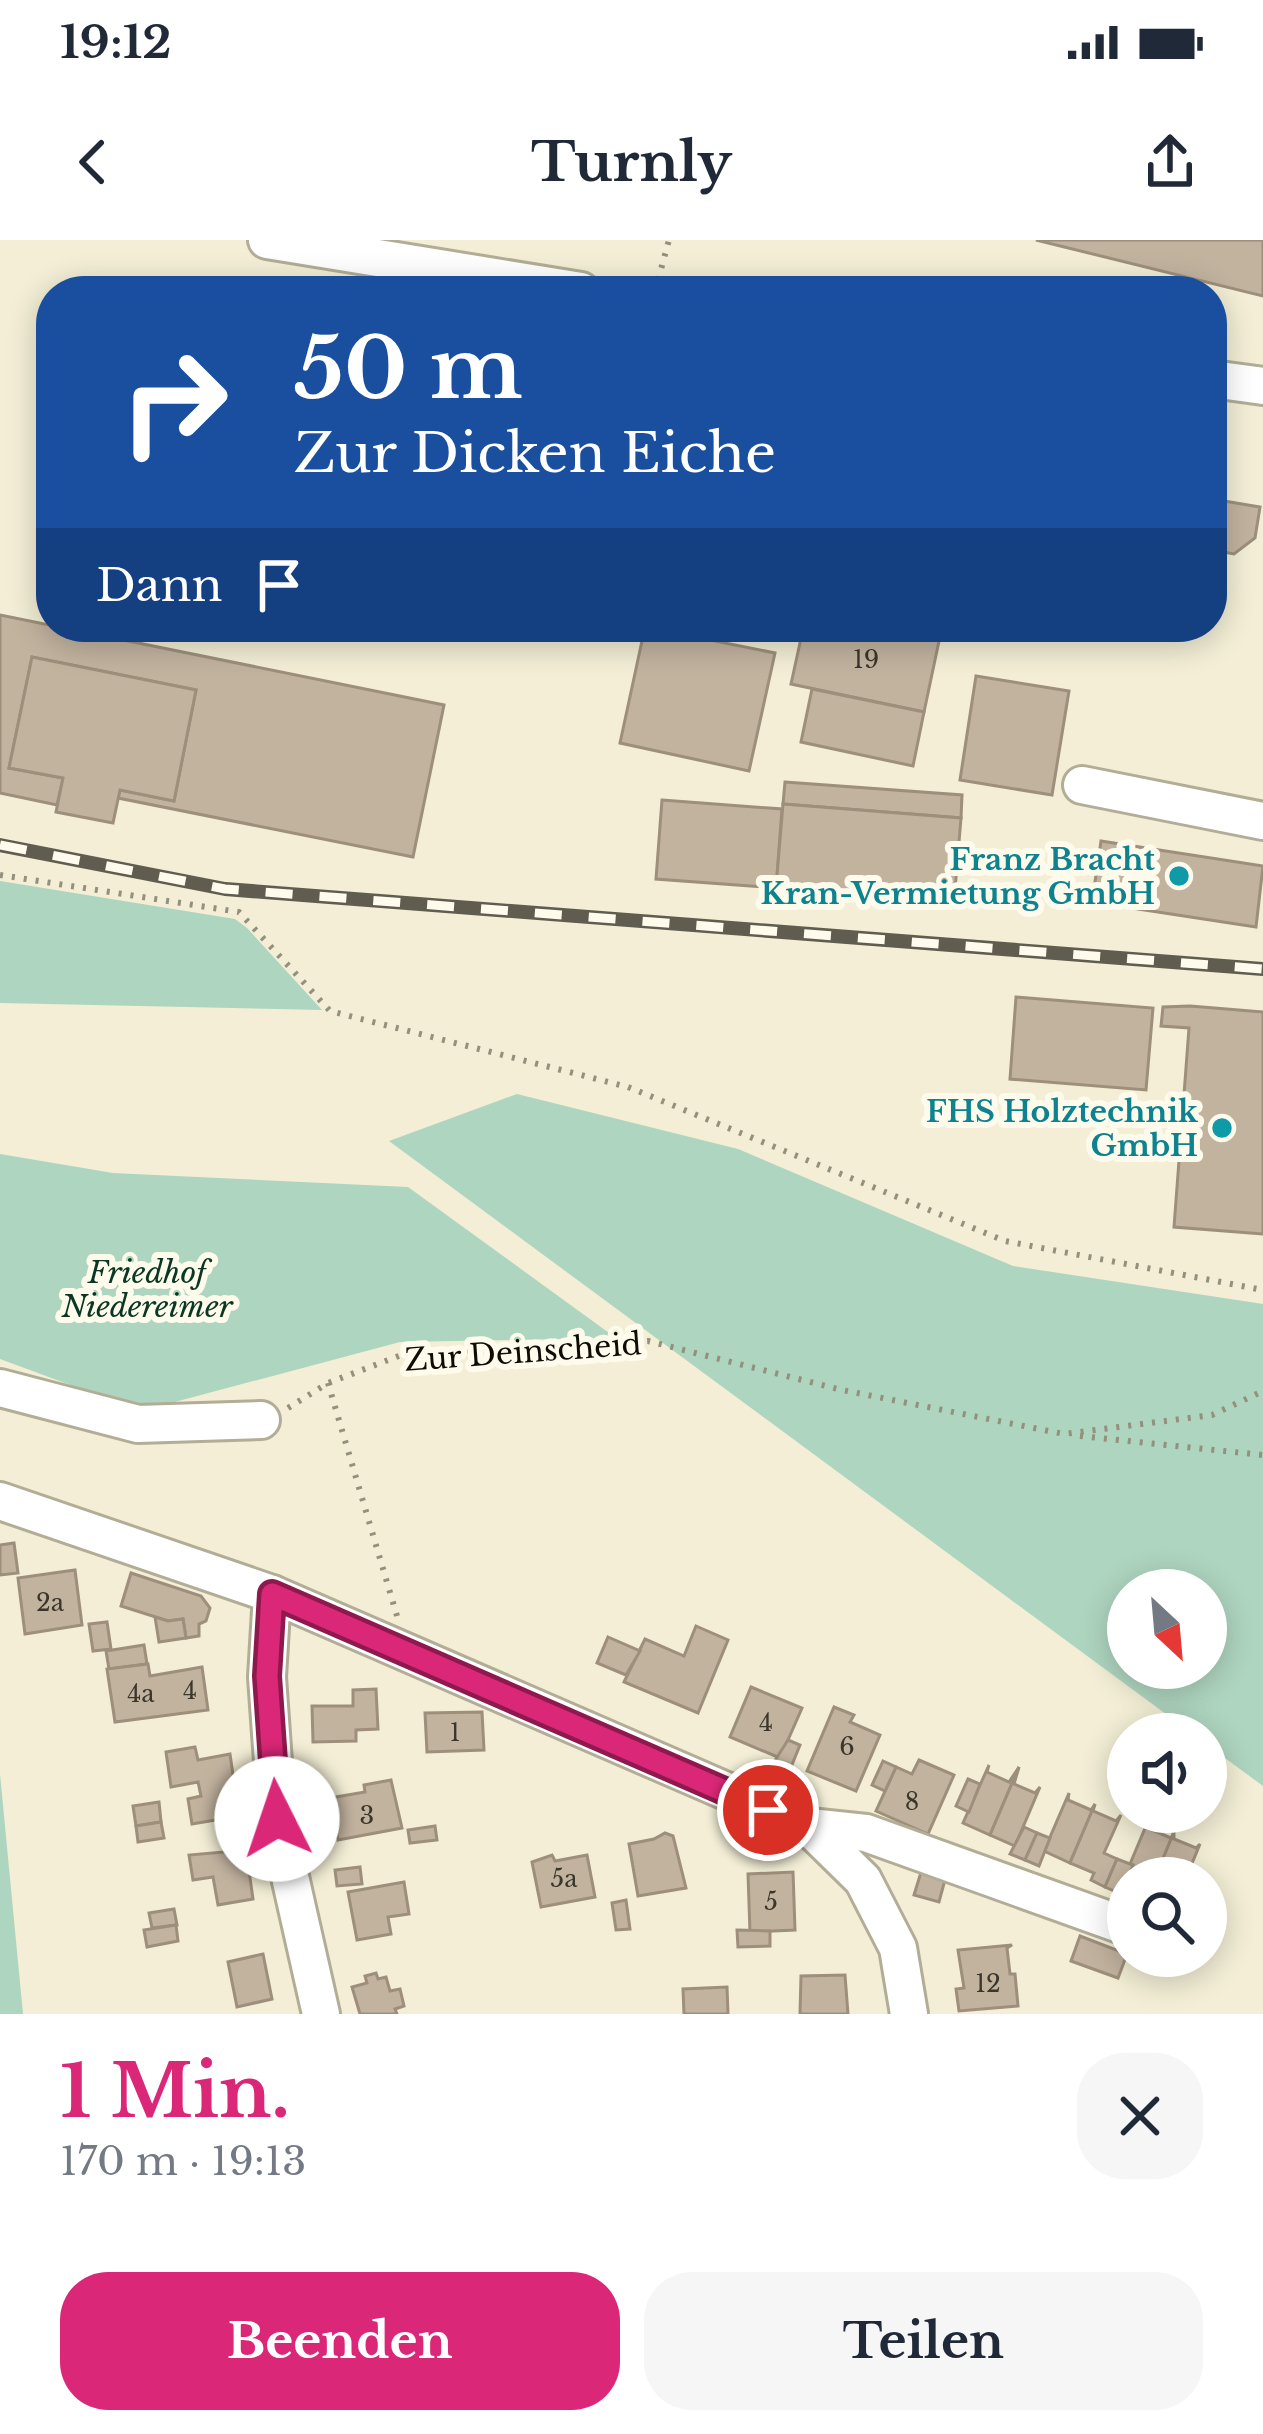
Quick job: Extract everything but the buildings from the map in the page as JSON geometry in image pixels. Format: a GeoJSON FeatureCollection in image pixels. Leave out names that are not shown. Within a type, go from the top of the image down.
{"type":"FeatureCollection","features":[{"type":"Feature","properties":{"kind":"street"},"geometry":{"type":"LineString","coordinates":[[267,240],[384,275]]}},
{"type":"Feature","properties":{"kind":"street"},"geometry":{"type":"LineString","coordinates":[[1227,381],[1263,386]]}},
{"type":"Feature","properties":{"kind":"street"},"geometry":{"type":"LineString","coordinates":[[1082,785],[1263,820]]}},
{"type":"Feature","properties":{"kind":"street"},"geometry":{"type":"LineString","coordinates":[[0,1388],[138,1424],[260,1420]]}},
{"type":"Feature","properties":{"kind":"street"},"geometry":{"type":"LineString","coordinates":[[0,1502],[272,1594],[808,1828],[866,1833],[1107,1919]]}},
{"type":"Feature","properties":{"kind":"street"},"geometry":{"type":"LineString","coordinates":[[272,1594],[267,1676],[277,1819],[321,2014]]}},
{"type":"Feature","properties":{"kind":"street"},"geometry":{"type":"LineString","coordinates":[[808,1828],[863,1880],[898,1948],[909,2014]]}},
{"type":"Feature","properties":{"kind":"path"},"geometry":{"type":"LineString","coordinates":[[659,276],[669,240]]}},
{"type":"Feature","properties":{"kind":"path"},"geometry":{"type":"LineString","coordinates":[[0,874],[239,912],[330,1010],[628,1087],[1005,1241],[1263,1290]]}},
{"type":"Feature","properties":{"kind":"path","name":"Zur Deinscheid"},"geometry":{"type":"LineString","coordinates":[[260,1420],[328,1383],[404,1354],[648,1341],[842,1390],[1064,1435],[1212,1415],[1263,1391]]}},
{"type":"Feature","properties":{"kind":"path"},"geometry":{"type":"LineString","coordinates":[[328,1383],[397,1606],[399,1649]]}},
{"type":"Feature","properties":{"kind":"path"},"geometry":{"type":"LineString","coordinates":[[1064,1435],[1263,1455]]}},
{"type":"Feature","properties":{"kind":"green space"},"geometry":{"type":"Polygon","coordinates":[[[0,881],[235,919],[322,1010],[0,1003],[0,881]]]}},
{"type":"Feature","properties":{"kind":"green space"},"geometry":{"type":"Polygon","coordinates":[[[517,1094],[738,1149],[1013,1266],[1263,1304],[1263,1786],[1227,1759],[1227,1713],[1165,1713],[1132,1689],[1227,1689],[1227,1569],[1107,1569],[1107,1671],[389,1141],[517,1094]]]}},
{"type":"Feature","properties":{"kind":"green space","name":"Friedhof Niedereimer"},"geometry":{"type":"Polygon","coordinates":[[[0,1154],[113,1173],[408,1187],[616,1338],[400,1342],[141,1411],[0,1359],[0,1154]]]}},
{"type":"Feature","properties":{"kind":"green space"},"geometry":{"type":"Polygon","coordinates":[[[0,1774],[23,2014],[0,2014],[0,1774]]]}},
{"type":"Feature","properties":{"kind":"railway"},"geometry":{"type":"LineString","coordinates":[[0,845],[225,889],[1263,969]]}},
{"type":"Feature","properties":{"kind":"place","name":"Franz Bracht Kran-Vermietung GmbH"},"geometry":{"type":"Point","coordinates":[1179,876]}},
{"type":"Feature","properties":{"kind":"place","name":"FHS Holztechnik GmbH"},"geometry":{"type":"Point","coordinates":[1222,1128]}},
{"type":"Feature","properties":{"kind":"route"},"geometry":{"type":"LineString","coordinates":[[277,1819],[267,1676],[272,1594],[768,1810]]}}]}
